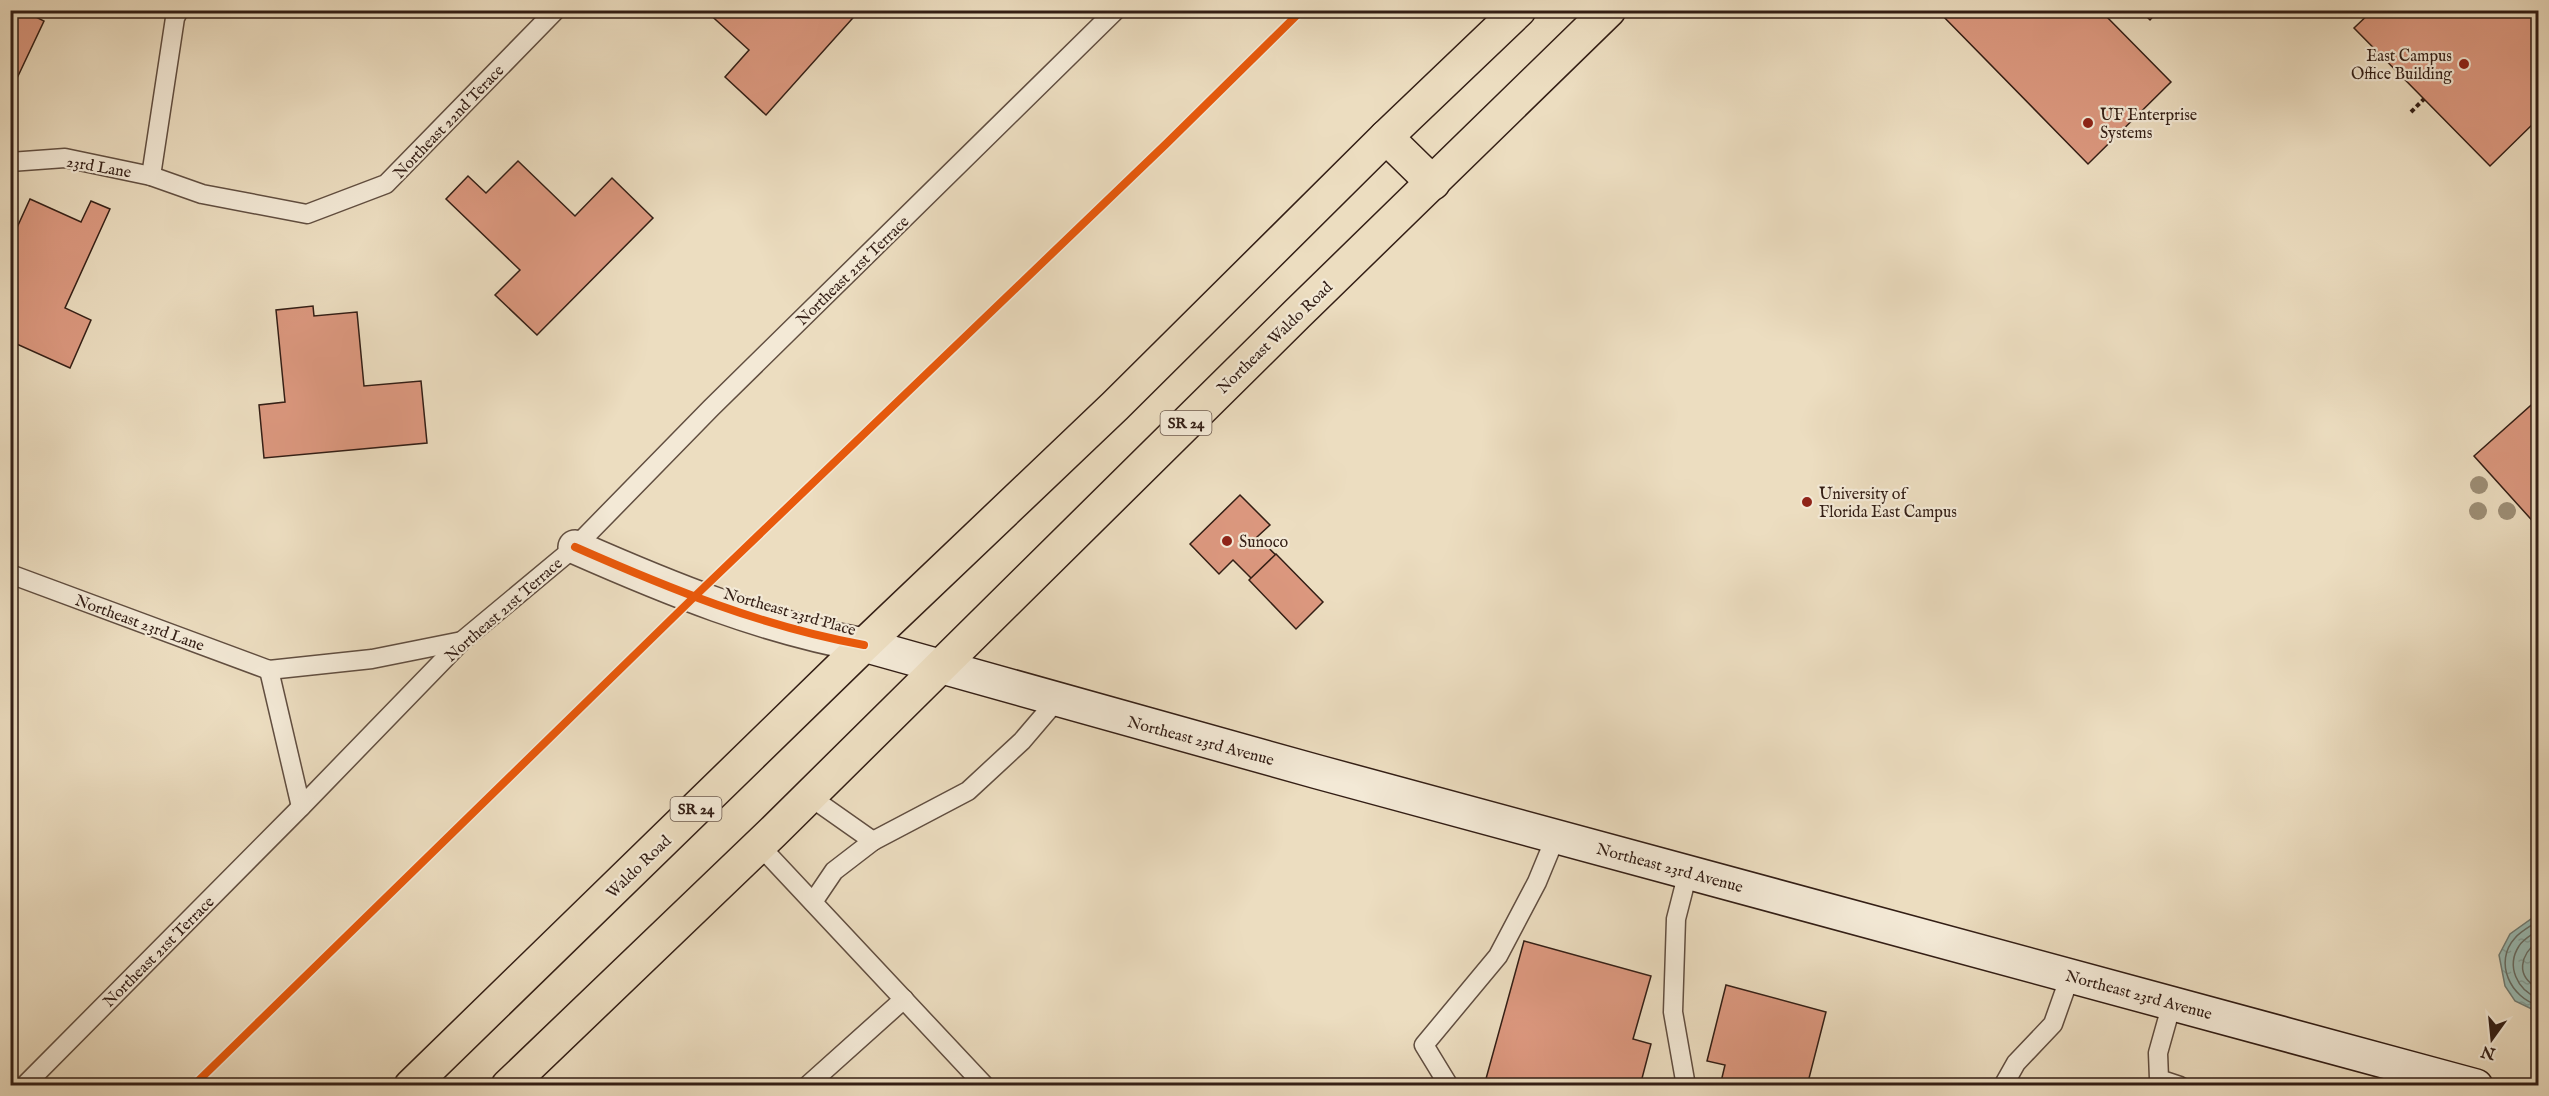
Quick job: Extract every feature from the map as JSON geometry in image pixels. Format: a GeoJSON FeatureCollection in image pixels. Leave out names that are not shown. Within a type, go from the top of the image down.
{"type":"FeatureCollection","features":[{"type":"Feature","properties":{"kind":"highway","name":"SR 24"},"geometry":{"type":"LineString","coordinates":[[864,645],[1115,406],[1386,137],[1519,10]]}},
{"type":"Feature","properties":{"kind":"highway","name":"Northeast Waldo Road"},"geometry":{"type":"LineString","coordinates":[[941,667],[1289,322],[1609,10]]}},
{"type":"Feature","properties":{"kind":"highway"},"geometry":{"type":"LineString","coordinates":[[1386,137],[1433,183]]}},
{"type":"Feature","properties":{"kind":"highway","name":"Waldo Road"},"geometry":{"type":"LineString","coordinates":[[411,1086],[864,645]]}},
{"type":"Feature","properties":{"kind":"highway","name":"SR 24"},"geometry":{"type":"LineString","coordinates":[[508,1086],[941,667]]}},
{"type":"Feature","properties":{"kind":"main road","name":"Northeast 23rd Place"},"geometry":{"type":"LineString","coordinates":[[576,547],[693,598],[827,639],[864,645]]}},
{"type":"Feature","properties":{"kind":"main road","name":"Northeast 23rd Avenue"},"geometry":{"type":"LineString","coordinates":[[864,645],[1057,700],[2172,1003],[2407,1076],[2476,1086]]}},
{"type":"Feature","properties":{"kind":"lane"},"geometry":{"type":"LineString","coordinates":[[151,176],[175,18],[179,10]]}},
{"type":"Feature","properties":{"kind":"lane","name":"Northeast 22nd Terace"},"geometry":{"type":"LineString","coordinates":[[151,176],[202,195],[307,214],[386,184],[556,10]]}},
{"type":"Feature","properties":{"kind":"lane","name":"Northeast 21st Terrace"},"geometry":{"type":"LineString","coordinates":[[24,1086],[462,641],[576,547],[711,408],[1116,10]]}},
{"type":"Feature","properties":{"kind":"lane","name":"23rd Lane"},"geometry":{"type":"LineString","coordinates":[[10,162],[66,159],[151,176]]}},
{"type":"Feature","properties":{"kind":"lane","name":"Northeast 23rd Lane"},"geometry":{"type":"LineString","coordinates":[[10,574],[269,670],[372,659],[462,641]]}},
{"type":"Feature","properties":{"kind":"lane"},"geometry":{"type":"LineString","coordinates":[[269,670],[301,807]]}},
{"type":"Feature","properties":{"kind":"lane"},"geometry":{"type":"LineString","coordinates":[[813,902],[834,871],[873,841],[968,791],[1022,741],[1057,700]]}},
{"type":"Feature","properties":{"kind":"lane"},"geometry":{"type":"LineString","coordinates":[[810,796],[873,841]]}},
{"type":"Feature","properties":{"kind":"lane"},"geometry":{"type":"LineString","coordinates":[[1449,1086],[1424,1045],[1498,956],[1537,882],[1556,836]]}},
{"type":"Feature","properties":{"kind":"lane"},"geometry":{"type":"LineString","coordinates":[[759,845],[985,1086]]}},
{"type":"Feature","properties":{"kind":"lane"},"geometry":{"type":"LineString","coordinates":[[1686,1086],[1672,1012],[1676,919],[1688,872]]}},
{"type":"Feature","properties":{"kind":"lane"},"geometry":{"type":"LineString","coordinates":[[2003,1086],[2016,1063],[2053,1024],[2070,976]]}},
{"type":"Feature","properties":{"kind":"lane"},"geometry":{"type":"LineString","coordinates":[[807,1086],[904,999]]}},
{"type":"Feature","properties":{"kind":"lane"},"geometry":{"type":"LineString","coordinates":[[2172,1003],[2158,1053],[2159,1079],[2180,1086]]}},
{"type":"Feature","properties":{"kind":"path"},"geometry":{"type":"LineString","coordinates":[[2411,112],[2424,99]]}},
{"type":"Feature","properties":{"kind":"water"},"geometry":{"type":"Polygon","coordinates":[[[2538,914],[2538,1012],[2515,1001],[2505,986],[2499,955],[2510,934],[2538,914]]]}},
{"type":"Feature","properties":{"kind":"building"},"geometry":{"type":"Polygon","coordinates":[[[10,10],[22,10],[44,21],[10,93],[10,10]]]}},
{"type":"Feature","properties":{"kind":"building"},"geometry":{"type":"Polygon","coordinates":[[[705,10],[860,10],[766,115],[725,77],[749,50],[705,10]]]}},
{"type":"Feature","properties":{"kind":"building","name":"UF Enterprise Systems"},"geometry":{"type":"Polygon","coordinates":[[[1937,10],[2100,10],[2171,82],[2088,164],[1937,10]]]}},
{"type":"Feature","properties":{"kind":"building"},"geometry":{"type":"Polygon","coordinates":[[[2140,10],[2159,10],[2150,20],[2140,10]]]}},
{"type":"Feature","properties":{"kind":"building","name":"East Campus Office Building"},"geometry":{"type":"Polygon","coordinates":[[[2373,10],[2538,10],[2538,119],[2490,166],[2354,28],[2373,10]]]}},
{"type":"Feature","properties":{"kind":"building"},"geometry":{"type":"Polygon","coordinates":[[[518,161],[575,216],[612,178],[653,218],[537,335],[495,295],[520,270],[446,199],[468,176],[486,193],[518,161]]]}},
{"type":"Feature","properties":{"kind":"building"},"geometry":{"type":"Polygon","coordinates":[[[30,199],[81,222],[91,201],[110,209],[65,308],[91,320],[70,368],[10,341],[10,243],[30,199]]]}},
{"type":"Feature","properties":{"kind":"building"},"geometry":{"type":"Polygon","coordinates":[[[313,306],[314,316],[357,312],[364,386],[421,381],[427,443],[264,458],[259,405],[285,402],[276,310],[313,306]]]}},
{"type":"Feature","properties":{"kind":"building"},"geometry":{"type":"Polygon","coordinates":[[[2538,399],[2538,527],[2474,456],[2538,399]]]}},
{"type":"Feature","properties":{"kind":"building","name":"Sunoco"},"geometry":{"type":"Polygon","coordinates":[[[1240,495],[1270,525],[1257,537],[1279,558],[1255,582],[1233,560],[1219,574],[1190,544],[1240,495]]]}},
{"type":"Feature","properties":{"kind":"building"},"geometry":{"type":"Polygon","coordinates":[[[1276,554],[1323,602],[1296,629],[1249,580],[1276,554]]]}},
{"type":"Feature","properties":{"kind":"building"},"geometry":{"type":"Polygon","coordinates":[[[1524,941],[1651,976],[1633,1039],[1651,1044],[1640,1086],[1484,1086],[1524,941]]]}},
{"type":"Feature","properties":{"kind":"building"},"geometry":{"type":"Polygon","coordinates":[[[1726,985],[1826,1012],[1807,1086],[1791,1086],[1766,1079],[1765,1086],[1720,1086],[1725,1065],[1707,1061],[1726,985]]]}},
{"type":"Feature","properties":{"kind":"building"},"geometry":{"type":"Polygon","coordinates":[[[2021,1080],[2040,1086],[2019,1086],[2021,1080]]]}},
{"type":"Feature","properties":{"kind":"cycle path"},"geometry":{"type":"LineString","coordinates":[[193,1086],[693,598],[1166,144],[1302,10]]}},
{"type":"Feature","properties":{"kind":"cycle path"},"geometry":{"type":"LineString","coordinates":[[575,547],[716,605],[789,628],[864,645]]}},
{"type":"Feature","properties":{"kind":"place","name":"East Campus Office Building"},"geometry":{"type":"Point","coordinates":[2464,64]}},
{"type":"Feature","properties":{"kind":"place","name":"UF Enterprise Systems"},"geometry":{"type":"Point","coordinates":[2088,123]}},
{"type":"Feature","properties":{"kind":"place","name":"University of Florida East Campus"},"geometry":{"type":"Point","coordinates":[1807,502]}},
{"type":"Feature","properties":{"kind":"place","name":"Sunoco"},"geometry":{"type":"Point","coordinates":[1227,541]}}]}
